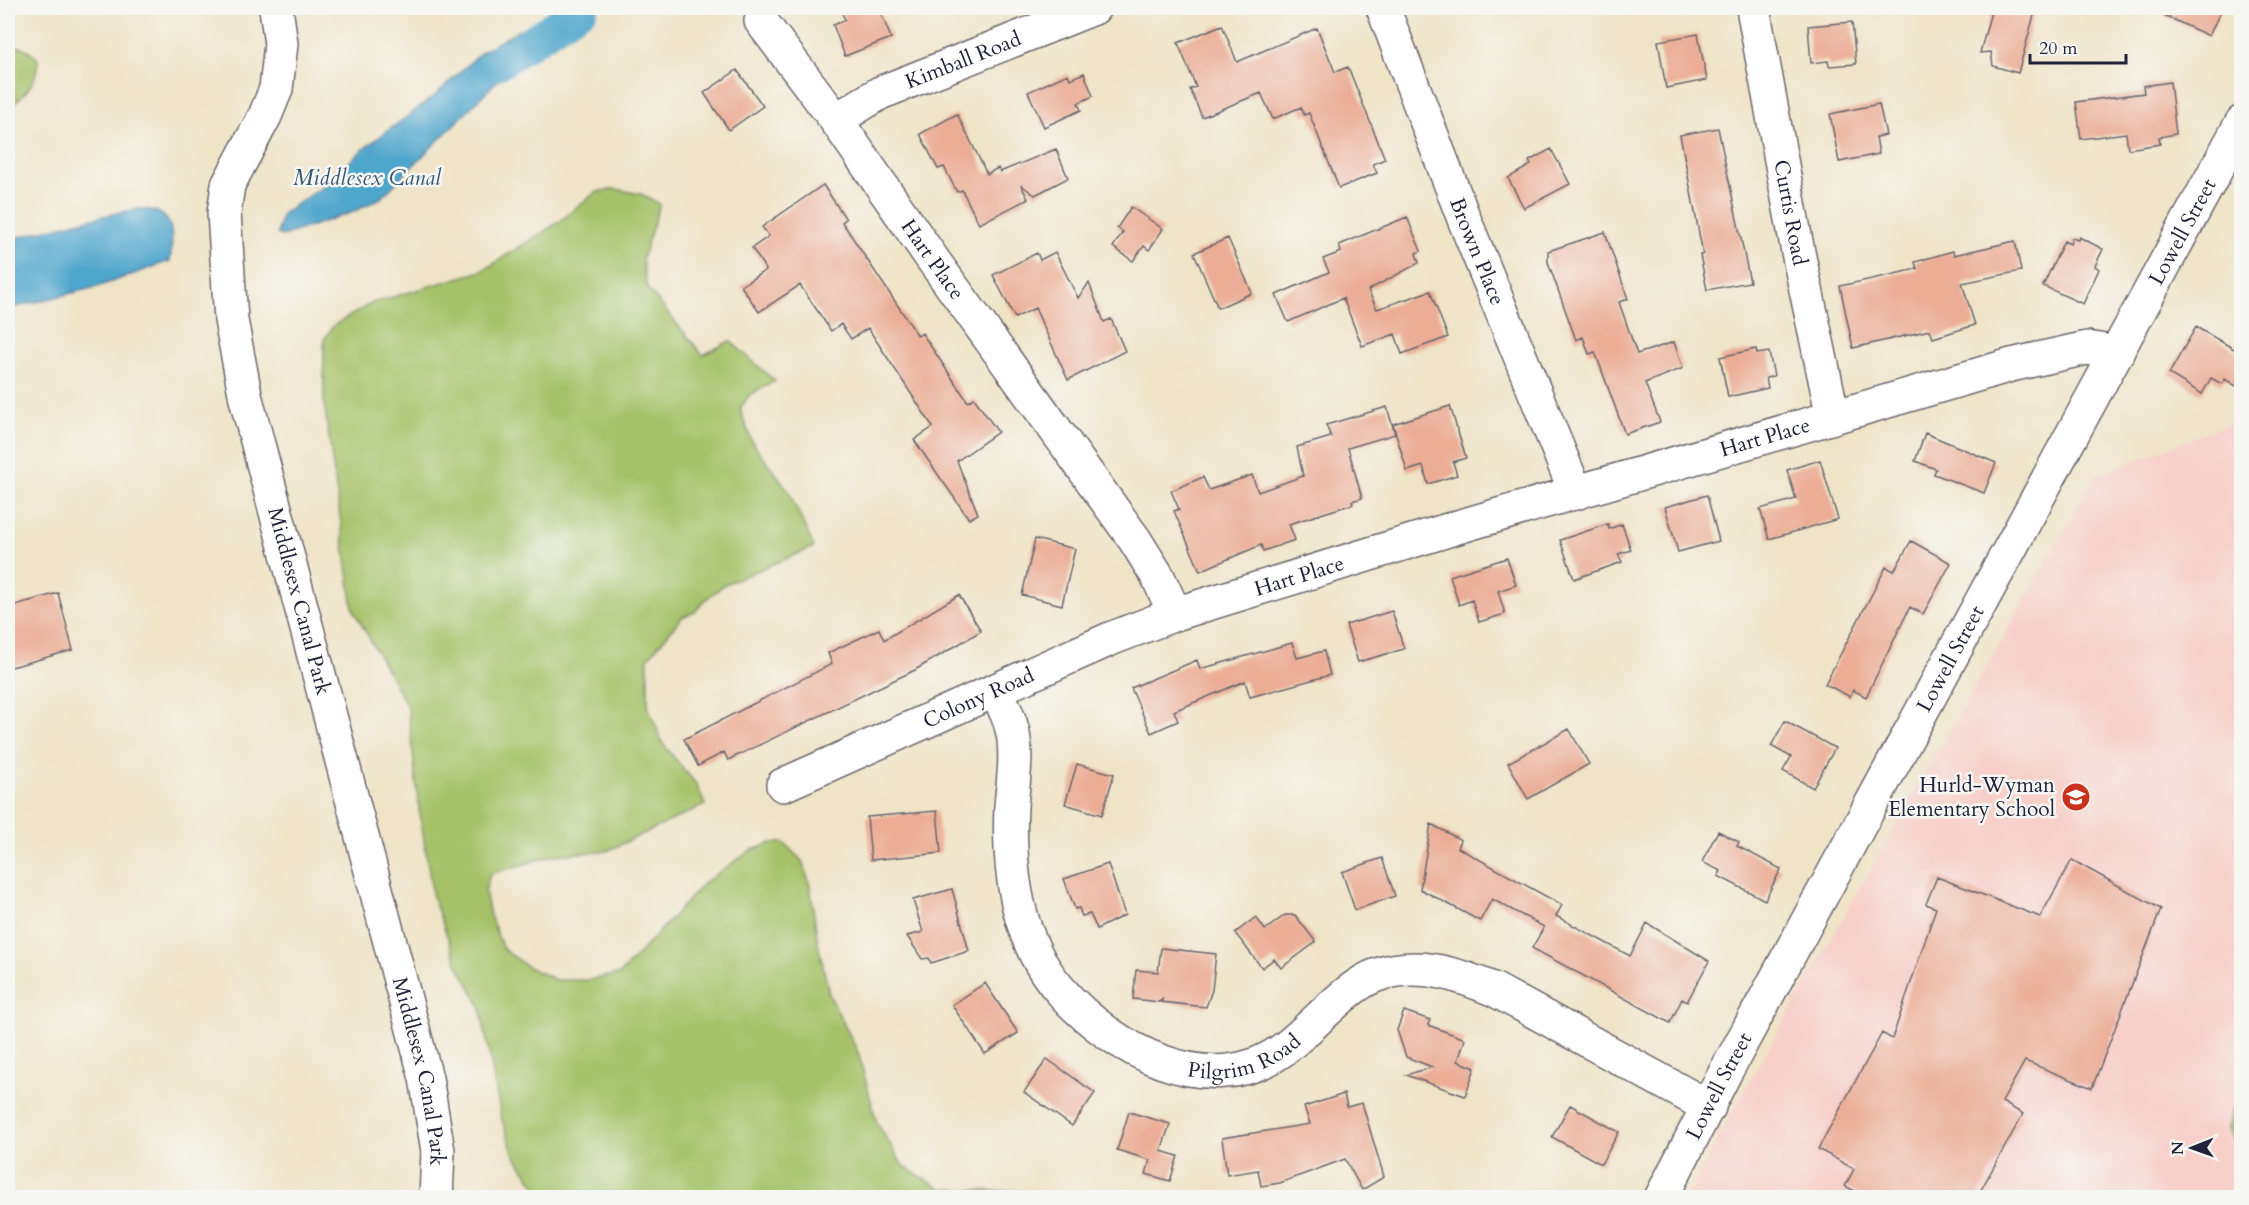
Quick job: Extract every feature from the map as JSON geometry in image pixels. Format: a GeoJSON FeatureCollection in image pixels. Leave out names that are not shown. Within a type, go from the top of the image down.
{"type":"FeatureCollection","features":[{"type":"Feature","properties":{"kind":"street","name":"Middlesex Canal Park"},"geometry":{"type":"LineString","coordinates":[[276,8],[281,45],[276,89],[266,116],[233,175],[224,204],[231,320],[246,399],[426,1078],[438,1151],[436,1197]]}},
{"type":"Feature","properties":{"kind":"street","name":"Kimball Road"},"geometry":{"type":"LineString","coordinates":[[836,120],[880,93],[1094,8]]}},
{"type":"Feature","properties":{"kind":"street","name":"Brown Place"},"geometry":{"type":"LineString","coordinates":[[1383,8],[1464,219],[1576,493]]}},
{"type":"Feature","properties":{"kind":"street","name":"Curtis Road"},"geometry":{"type":"LineString","coordinates":[[1753,8],[1798,252],[1833,417]]}},
{"type":"Feature","properties":{"kind":"street","name":"Hart Place"},"geometry":{"type":"LineString","coordinates":[[760,21],[836,120],[933,260],[1135,540],[1158,577],[1175,614],[1833,417],[2075,349],[2093,348],[2117,353]]}},
{"type":"Feature","properties":{"kind":"street","name":"Lowell Street"},"geometry":{"type":"LineString","coordinates":[[1661,1197],[2241,122]]}},
{"type":"Feature","properties":{"kind":"street","name":"Colony Road"},"geometry":{"type":"LineString","coordinates":[[783,785],[1110,639],[1175,614]]}},
{"type":"Feature","properties":{"kind":"street","name":"Pilgrim Road"},"geometry":{"type":"LineString","coordinates":[[996,691],[1013,737],[1011,857],[1017,897],[1027,933],[1042,965],[1066,998],[1123,1042],[1182,1069],[1214,1072],[1242,1069],[1282,1051],[1366,980],[1388,972],[1432,970],[1460,976],[1495,990],[1709,1107]]}},
{"type":"Feature","properties":{"kind":"shaded area","name":"Hurld-Wyman Elementary School"},"geometry":{"type":"Polygon","coordinates":[[[2241,419],[2241,1197],[1686,1198],[1728,1119],[2095,476],[2241,419]]]}},
{"type":"Feature","properties":{"kind":"green space"},"geometry":{"type":"Polygon","coordinates":[[[8,43],[26,49],[38,59],[33,82],[8,109],[8,43]]]}},
{"type":"Feature","properties":{"kind":"green space"},"geometry":{"type":"Polygon","coordinates":[[[615,189],[641,194],[660,204],[642,259],[647,288],[703,355],[730,341],[775,381],[749,395],[740,409],[752,442],[788,490],[814,547],[725,584],[704,601],[695,612],[682,617],[648,658],[648,706],[663,744],[696,784],[705,805],[607,851],[554,855],[490,874],[485,891],[490,916],[503,949],[528,967],[556,980],[587,980],[620,974],[704,883],[750,851],[771,843],[784,843],[802,861],[810,885],[818,943],[829,994],[858,1052],[877,1123],[903,1166],[942,1189],[1032,1192],[1038,1197],[543,1197],[513,1153],[501,1117],[480,1005],[458,965],[433,898],[419,808],[408,708],[353,609],[324,402],[324,339],[334,325],[372,303],[482,271],[559,222],[596,192],[615,189]]]}},
{"type":"Feature","properties":{"kind":"green space"},"geometry":{"type":"Polygon","coordinates":[[[2241,1098],[2241,1151],[2228,1129],[2232,1112],[2241,1098]]]}},
{"type":"Feature","properties":{"kind":"water","name":"Middlesex Canal"},"geometry":{"type":"Polygon","coordinates":[[[519,30],[528,30],[534,38],[515,63],[381,198],[353,212],[282,236],[277,234],[282,214],[324,186],[362,150],[437,94],[481,52],[519,30]]]}},
{"type":"Feature","properties":{"kind":"water"},"geometry":{"type":"Polygon","coordinates":[[[140,209],[152,210],[166,218],[170,225],[172,241],[170,261],[100,286],[8,309],[8,239],[140,209]]]}},
{"type":"Feature","properties":{"kind":"building"},"geometry":{"type":"Polygon","coordinates":[[[840,8],[879,8],[891,38],[845,56],[833,25],[845,20],[840,8]]]}},
{"type":"Feature","properties":{"kind":"building"},"geometry":{"type":"Polygon","coordinates":[[[1992,8],[2036,8],[2018,73],[1993,66],[1991,52],[1980,53],[1992,8]]]}},
{"type":"Feature","properties":{"kind":"building"},"geometry":{"type":"Polygon","coordinates":[[[2148,8],[2222,8],[2209,36],[2148,8]]]}},
{"type":"Feature","properties":{"kind":"building"},"geometry":{"type":"Polygon","coordinates":[[[1852,22],[1856,64],[1829,66],[1828,61],[1811,63],[1808,26],[1852,22]]]}},
{"type":"Feature","properties":{"kind":"building"},"geometry":{"type":"Polygon","coordinates":[[[1222,25],[1237,62],[1317,28],[1335,72],[1348,67],[1385,159],[1373,164],[1377,173],[1339,188],[1309,113],[1304,115],[1301,107],[1273,119],[1261,93],[1202,117],[1190,89],[1196,87],[1178,43],[1222,25]]]}},
{"type":"Feature","properties":{"kind":"building"},"geometry":{"type":"Polygon","coordinates":[[[1698,34],[1707,80],[1666,88],[1658,41],[1698,34]]]}},
{"type":"Feature","properties":{"kind":"building"},"geometry":{"type":"Polygon","coordinates":[[[737,70],[763,106],[729,130],[704,93],[737,70]]]}},
{"type":"Feature","properties":{"kind":"building"},"geometry":{"type":"Polygon","coordinates":[[[1084,73],[1093,96],[1078,103],[1081,110],[1044,127],[1028,92],[1068,74],[1070,79],[1084,73]]]}},
{"type":"Feature","properties":{"kind":"building"},"geometry":{"type":"Polygon","coordinates":[[[2170,82],[2176,134],[2159,137],[2160,144],[2128,149],[2126,133],[2081,139],[2076,102],[2144,93],[2143,86],[2170,82]]]}},
{"type":"Feature","properties":{"kind":"building"},"geometry":{"type":"Polygon","coordinates":[[[1879,104],[1886,135],[1876,137],[1879,154],[1839,162],[1830,114],[1879,104]]]}},
{"type":"Feature","properties":{"kind":"building"},"geometry":{"type":"Polygon","coordinates":[[[957,114],[987,174],[998,168],[1000,172],[1056,149],[1068,178],[1035,195],[1021,185],[1028,199],[979,224],[962,190],[957,192],[944,167],[938,169],[920,134],[957,114]]]}},
{"type":"Feature","properties":{"kind":"building"},"geometry":{"type":"Polygon","coordinates":[[[1718,128],[1750,282],[1707,290],[1700,255],[1703,254],[1680,135],[1718,128]]]}},
{"type":"Feature","properties":{"kind":"building"},"geometry":{"type":"Polygon","coordinates":[[[1551,149],[1570,184],[1524,208],[1508,178],[1531,165],[1529,161],[1551,149]]]}},
{"type":"Feature","properties":{"kind":"building"},"geometry":{"type":"Polygon","coordinates":[[[823,185],[846,219],[842,222],[918,336],[922,333],[968,402],[974,398],[998,432],[957,461],[978,514],[969,519],[914,440],[933,427],[868,328],[851,339],[841,324],[831,331],[800,285],[759,312],[741,286],[766,270],[752,248],[769,236],[762,227],[823,185]]]}},
{"type":"Feature","properties":{"kind":"building"},"geometry":{"type":"Polygon","coordinates":[[[1131,207],[1163,229],[1149,250],[1144,246],[1133,261],[1113,247],[1123,232],[1117,228],[1131,207]]]}},
{"type":"Feature","properties":{"kind":"building"},"geometry":{"type":"Polygon","coordinates":[[[1407,217],[1421,251],[1416,253],[1419,263],[1368,290],[1377,309],[1430,291],[1448,337],[1402,354],[1395,334],[1362,346],[1343,298],[1288,322],[1276,295],[1329,272],[1323,259],[1341,252],[1339,245],[1407,217]]]}},
{"type":"Feature","properties":{"kind":"building"},"geometry":{"type":"Polygon","coordinates":[[[1605,232],[1628,299],[1619,302],[1637,354],[1674,342],[1683,368],[1645,383],[1660,422],[1625,434],[1595,352],[1589,354],[1583,337],[1576,340],[1548,262],[1548,251],[1605,232]]]}},
{"type":"Feature","properties":{"kind":"building"},"geometry":{"type":"Polygon","coordinates":[[[2079,237],[2103,249],[2095,266],[2099,269],[2083,304],[2043,286],[2064,241],[2070,244],[2072,238],[2078,240],[2079,237]]]}},
{"type":"Feature","properties":{"kind":"building"},"geometry":{"type":"Polygon","coordinates":[[[1228,238],[1252,293],[1218,308],[1194,253],[1228,238]]]}},
{"type":"Feature","properties":{"kind":"building"},"geometry":{"type":"Polygon","coordinates":[[[2015,241],[2021,271],[1962,283],[1975,325],[1933,338],[1930,330],[1853,348],[1840,286],[1917,269],[1915,262],[1953,251],[1954,255],[2015,241]]]}},
{"type":"Feature","properties":{"kind":"building"},"geometry":{"type":"Polygon","coordinates":[[[1055,252],[1078,298],[1089,283],[1104,322],[1111,319],[1125,351],[1068,380],[1035,308],[1015,318],[993,275],[1037,253],[1040,260],[1055,252]]]}},
{"type":"Feature","properties":{"kind":"building"},"geometry":{"type":"Polygon","coordinates":[[[2196,327],[2241,353],[2241,389],[2225,379],[2222,384],[2211,378],[2202,394],[2169,374],[2196,327]]]}},
{"type":"Feature","properties":{"kind":"building"},"geometry":{"type":"Polygon","coordinates":[[[1756,349],[1757,354],[1769,352],[1774,376],[1766,378],[1768,388],[1728,397],[1720,357],[1756,349]]]}},
{"type":"Feature","properties":{"kind":"building"},"geometry":{"type":"Polygon","coordinates":[[[1450,406],[1466,458],[1453,462],[1457,475],[1428,484],[1423,466],[1407,471],[1393,424],[1450,406]]]}},
{"type":"Feature","properties":{"kind":"building"},"geometry":{"type":"Polygon","coordinates":[[[1387,407],[1395,434],[1348,448],[1362,498],[1352,501],[1353,504],[1289,524],[1295,540],[1263,551],[1261,545],[1200,571],[1174,511],[1179,509],[1171,491],[1203,477],[1209,490],[1252,475],[1258,492],[1303,476],[1297,447],[1331,437],[1326,425],[1387,407]]]}},
{"type":"Feature","properties":{"kind":"building"},"geometry":{"type":"Polygon","coordinates":[[[1925,433],[1996,463],[1984,493],[1934,474],[1936,469],[1915,461],[1925,433]]]}},
{"type":"Feature","properties":{"kind":"building"},"geometry":{"type":"Polygon","coordinates":[[[1820,460],[1838,519],[1769,539],[1760,509],[1796,499],[1787,470],[1820,460]]]}},
{"type":"Feature","properties":{"kind":"building"},"geometry":{"type":"Polygon","coordinates":[[[1707,495],[1719,541],[1678,552],[1665,507],[1707,495]]]}},
{"type":"Feature","properties":{"kind":"building"},"geometry":{"type":"Polygon","coordinates":[[[1608,524],[1609,529],[1622,524],[1631,550],[1618,554],[1622,562],[1574,579],[1560,540],[1608,524]]]}},
{"type":"Feature","properties":{"kind":"building"},"geometry":{"type":"Polygon","coordinates":[[[1035,539],[1075,549],[1062,605],[1022,595],[1035,539]]]}},
{"type":"Feature","properties":{"kind":"building"},"geometry":{"type":"Polygon","coordinates":[[[1911,541],[1951,563],[1923,614],[1910,607],[1866,697],[1853,690],[1850,697],[1825,684],[1886,567],[1894,571],[1911,541]]]}},
{"type":"Feature","properties":{"kind":"building"},"geometry":{"type":"Polygon","coordinates":[[[1507,558],[1516,585],[1498,591],[1505,614],[1479,622],[1472,600],[1459,605],[1450,576],[1507,558]]]}},
{"type":"Feature","properties":{"kind":"building"},"geometry":{"type":"Polygon","coordinates":[[[58,593],[73,650],[8,668],[8,607],[58,593]]]}},
{"type":"Feature","properties":{"kind":"building"},"geometry":{"type":"Polygon","coordinates":[[[959,595],[981,631],[915,670],[728,760],[724,752],[698,766],[684,739],[832,664],[828,653],[879,629],[884,640],[959,595]]]}},
{"type":"Feature","properties":{"kind":"building"},"geometry":{"type":"Polygon","coordinates":[[[1392,611],[1404,649],[1358,662],[1346,625],[1392,611]]]}},
{"type":"Feature","properties":{"kind":"building"},"geometry":{"type":"Polygon","coordinates":[[[1292,643],[1297,658],[1324,651],[1330,675],[1250,697],[1245,681],[1174,711],[1178,721],[1151,733],[1131,688],[1197,660],[1200,669],[1292,643]]]}},
{"type":"Feature","properties":{"kind":"building"},"geometry":{"type":"Polygon","coordinates":[[[1785,721],[1835,748],[1813,788],[1783,771],[1791,757],[1771,746],[1785,721]]]}},
{"type":"Feature","properties":{"kind":"building"},"geometry":{"type":"Polygon","coordinates":[[[1569,729],[1589,764],[1528,799],[1508,763],[1569,729]]]}},
{"type":"Feature","properties":{"kind":"building"},"geometry":{"type":"Polygon","coordinates":[[[1077,764],[1114,774],[1102,815],[1065,804],[1077,764]]]}},
{"type":"Feature","properties":{"kind":"building"},"geometry":{"type":"Polygon","coordinates":[[[937,811],[941,853],[871,860],[867,817],[937,811]]]}},
{"type":"Feature","properties":{"kind":"building"},"geometry":{"type":"Polygon","coordinates":[[[1431,824],[1461,840],[1458,848],[1562,905],[1556,916],[1630,956],[1647,923],[1709,961],[1687,1002],[1682,999],[1670,1023],[1532,948],[1544,927],[1492,899],[1480,921],[1420,889],[1431,824]]]}},
{"type":"Feature","properties":{"kind":"building"},"geometry":{"type":"Polygon","coordinates":[[[1718,831],[1739,842],[1737,846],[1781,869],[1765,900],[1718,876],[1721,871],[1702,862],[1718,831]]]}},
{"type":"Feature","properties":{"kind":"building"},"geometry":{"type":"Polygon","coordinates":[[[1382,858],[1395,896],[1355,910],[1342,872],[1382,858]]]}},
{"type":"Feature","properties":{"kind":"building"},"geometry":{"type":"Polygon","coordinates":[[[2072,860],[2161,909],[2092,1088],[2025,1061],[2002,1102],[2023,1114],[1977,1197],[1866,1197],[1845,1186],[1854,1169],[1818,1149],[1882,1033],[1892,1039],[1936,908],[1926,904],[1937,877],[2040,917],[2072,860]]]}},
{"type":"Feature","properties":{"kind":"building"},"geometry":{"type":"Polygon","coordinates":[[[1108,864],[1125,915],[1097,929],[1090,914],[1082,916],[1079,908],[1075,909],[1064,879],[1108,864]]]}},
{"type":"Feature","properties":{"kind":"building"},"geometry":{"type":"Polygon","coordinates":[[[952,889],[969,951],[931,963],[929,958],[922,959],[907,936],[923,932],[913,900],[952,889]]]}},
{"type":"Feature","properties":{"kind":"building"},"geometry":{"type":"Polygon","coordinates":[[[1285,915],[1295,915],[1316,942],[1281,968],[1274,959],[1262,968],[1235,933],[1256,917],[1265,930],[1285,915]]]}},
{"type":"Feature","properties":{"kind":"building"},"geometry":{"type":"Polygon","coordinates":[[[1161,948],[1216,954],[1212,990],[1206,1007],[1161,1002],[1163,998],[1159,1002],[1133,999],[1136,970],[1158,972],[1161,948]]]}},
{"type":"Feature","properties":{"kind":"building"},"geometry":{"type":"Polygon","coordinates":[[[985,983],[1018,1033],[985,1054],[952,1005],[985,983]]]}},
{"type":"Feature","properties":{"kind":"building"},"geometry":{"type":"Polygon","coordinates":[[[1404,1011],[1430,1020],[1428,1025],[1465,1039],[1458,1061],[1475,1068],[1465,1096],[1406,1075],[1432,1067],[1406,1057],[1397,1030],[1404,1011]]]}},
{"type":"Feature","properties":{"kind":"building"},"geometry":{"type":"Polygon","coordinates":[[[1047,1059],[1095,1093],[1072,1126],[1024,1092],[1047,1059]]]}},
{"type":"Feature","properties":{"kind":"building"},"geometry":{"type":"Polygon","coordinates":[[[1344,1094],[1347,1107],[1362,1103],[1384,1177],[1362,1190],[1345,1159],[1280,1183],[1261,1186],[1258,1170],[1227,1175],[1222,1138],[1310,1124],[1304,1107],[1344,1094]]]}},
{"type":"Feature","properties":{"kind":"building"},"geometry":{"type":"Polygon","coordinates":[[[1570,1105],[1619,1132],[1601,1164],[1552,1137],[1570,1105]]]}},
{"type":"Feature","properties":{"kind":"building"},"geometry":{"type":"Polygon","coordinates":[[[1129,1112],[1170,1124],[1161,1151],[1178,1156],[1170,1181],[1146,1174],[1150,1160],[1117,1150],[1129,1112]]]}},
{"type":"Feature","properties":{"kind":"waterway","name":"Middlesex Canal"},"geometry":{"type":"LineString","coordinates":[[499,63],[582,8]]}},
{"type":"Feature","properties":{"kind":"place","name":"Hurld-Wyman Elementary School"},"geometry":{"type":"Point","coordinates":[2076,797]}}]}
